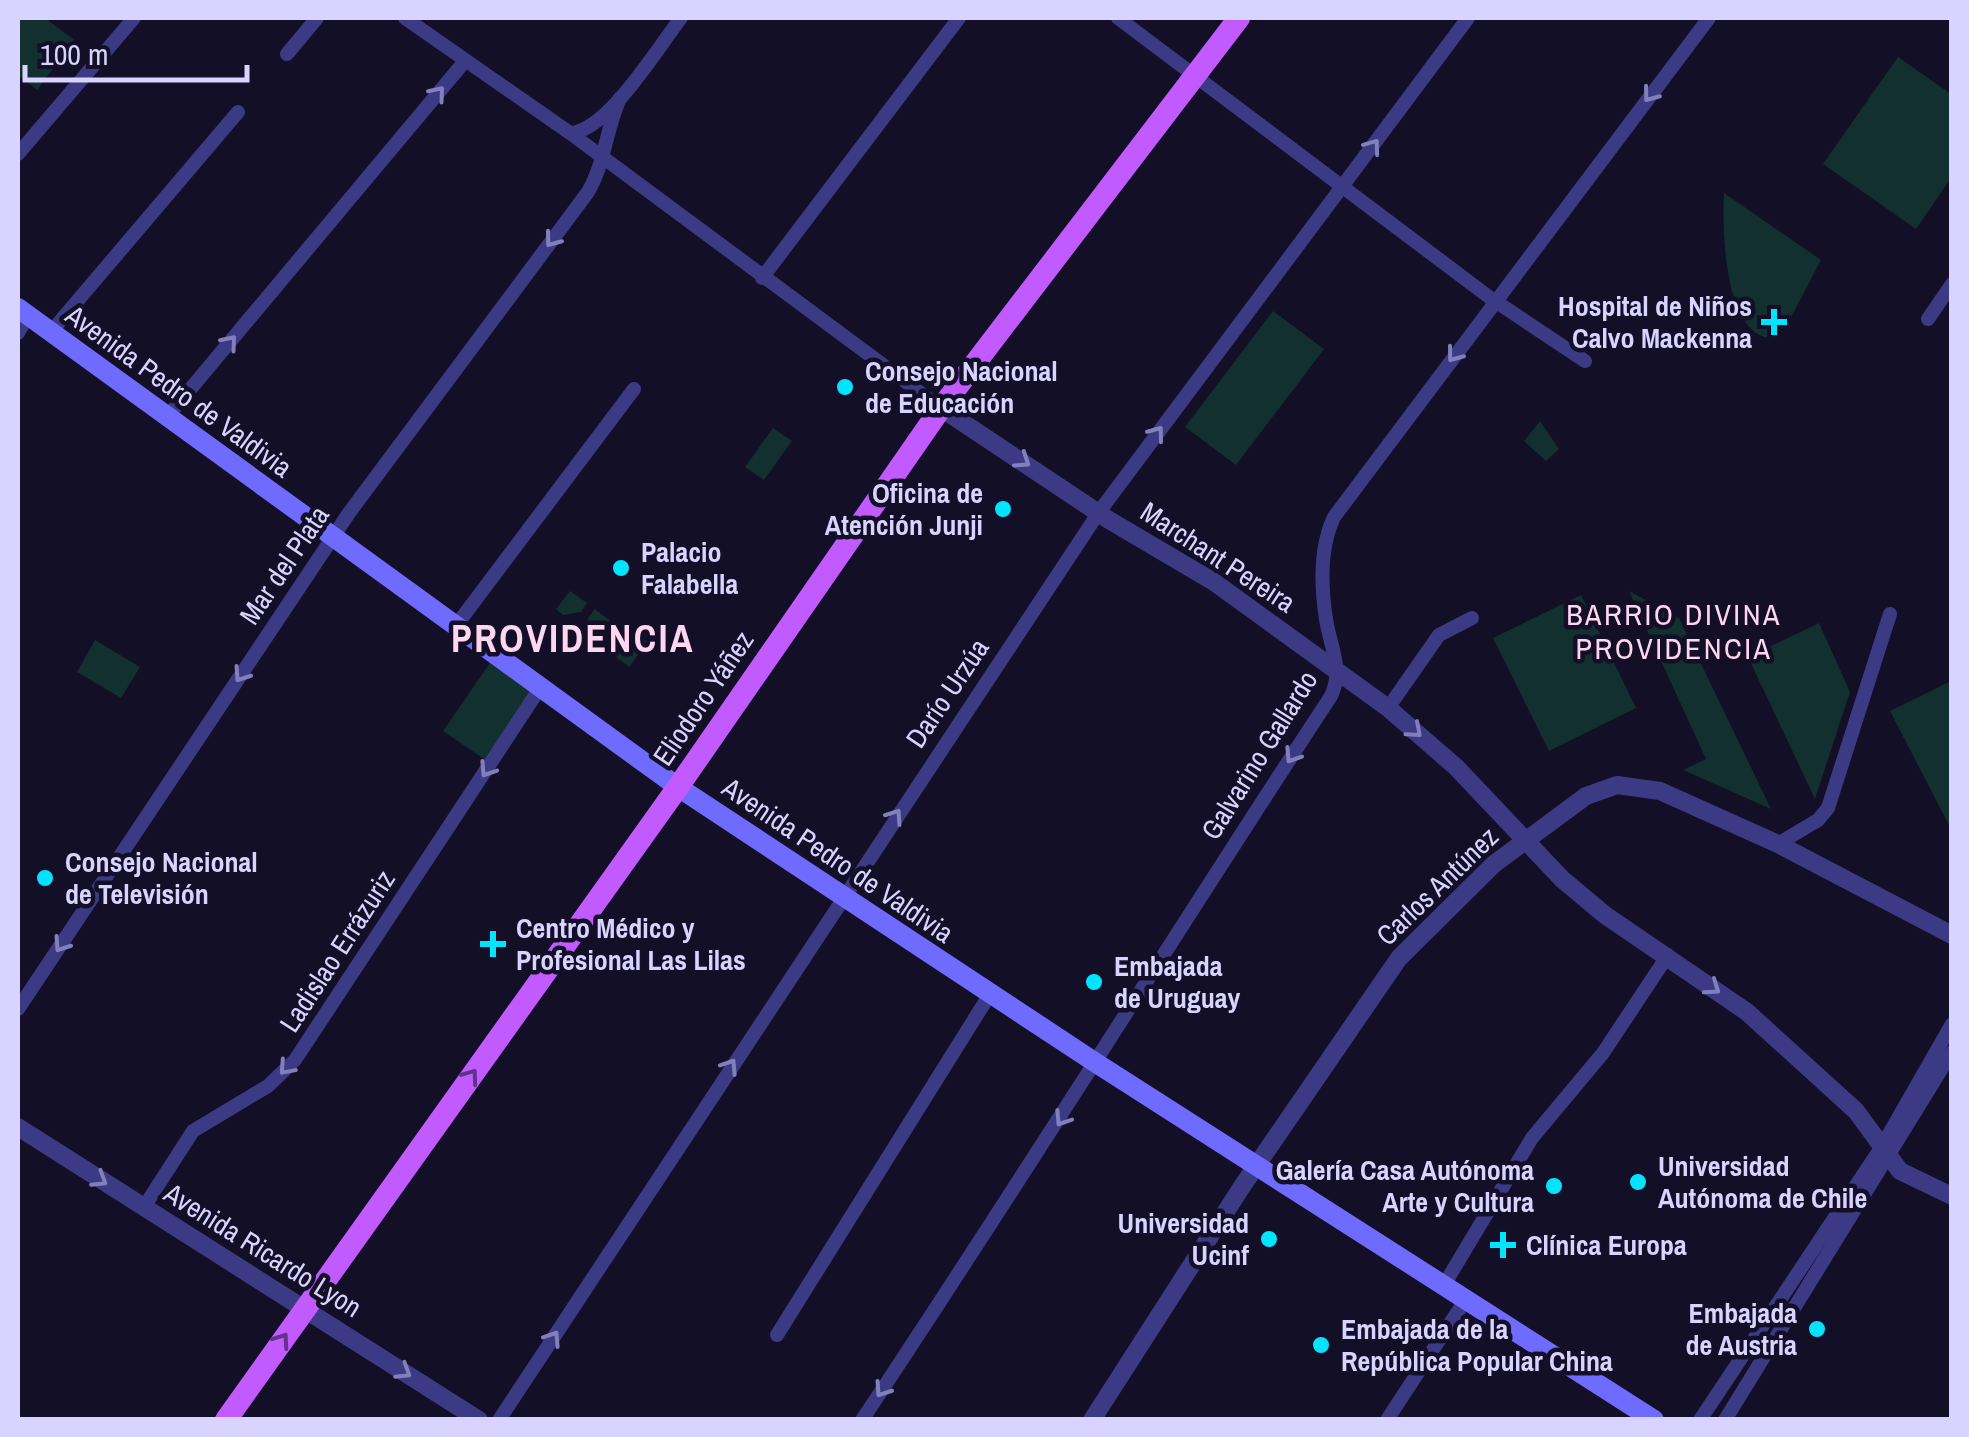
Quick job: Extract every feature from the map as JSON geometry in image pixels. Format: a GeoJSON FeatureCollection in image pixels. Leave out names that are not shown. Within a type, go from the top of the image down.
{"type":"FeatureCollection","features":[{"type":"Feature","properties":{"kind":"main road","name":"Eliodoro Yáñez"},"geometry":{"type":"LineString","coordinates":[[226,1420],[678,788],[942,408],[1238,18]]}},
{"type":"Feature","properties":{"kind":"main road","name":"Avenida Pedro de Valdivia"},"geometry":{"type":"LineString","coordinates":[[21,319],[50,332],[678,788],[1093,1061],[1654,1420]]}},
{"type":"Feature","properties":{"kind":"street"},"geometry":{"type":"LineString","coordinates":[[18,154],[134,18]]}},
{"type":"Feature","properties":{"kind":"street"},"geometry":{"type":"LineString","coordinates":[[286,54],[317,18]]}},
{"type":"Feature","properties":{"kind":"street","name":"Marchant Pereira"},"geometry":{"type":"LineString","coordinates":[[405,18],[570,133],[942,408],[1099,512],[1214,582],[1388,708],[1456,767],[1584,898],[1776,1035],[1856,1112],[1885,1154],[1910,1179],[1952,1196]]}},
{"type":"Feature","properties":{"kind":"street"},"geometry":{"type":"LineString","coordinates":[[570,133],[589,128],[620,98],[681,18]]}},
{"type":"Feature","properties":{"kind":"street"},"geometry":{"type":"LineString","coordinates":[[762,278],[959,18]]}},
{"type":"Feature","properties":{"kind":"street"},"geometry":{"type":"LineString","coordinates":[[1118,18],[1495,301],[1585,361]]}},
{"type":"Feature","properties":{"kind":"street","name":"Darío Urzúa"},"geometry":{"type":"LineString","coordinates":[[499,1420],[1099,512],[1468,18]]}},
{"type":"Feature","properties":{"kind":"street","name":"Galvarino Gallardo"},"geometry":{"type":"LineString","coordinates":[[862,1420],[1069,1110],[1093,1061],[1331,696],[1338,672],[1324,603],[1329,527],[1348,495],[1709,18]]}},
{"type":"Feature","properties":{"kind":"street"},"geometry":{"type":"LineString","coordinates":[[168,417],[466,61]]}},
{"type":"Feature","properties":{"kind":"street","name":"Mar del Plata"},"geometry":{"type":"LineString","coordinates":[[18,1009],[334,535],[588,192],[620,98]]}},
{"type":"Feature","properties":{"kind":"street"},"geometry":{"type":"LineString","coordinates":[[50,332],[238,112]]}},
{"type":"Feature","properties":{"kind":"street"},"geometry":{"type":"LineString","coordinates":[[1928,319],[1952,284]]}},
{"type":"Feature","properties":{"kind":"street"},"geometry":{"type":"LineString","coordinates":[[456,627],[634,389]]}},
{"type":"Feature","properties":{"kind":"street"},"geometry":{"type":"LineString","coordinates":[[1778,844],[1818,820],[1828,808],[1890,614]]}},
{"type":"Feature","properties":{"kind":"street"},"geometry":{"type":"LineString","coordinates":[[1388,708],[1440,635],[1472,618]]}},
{"type":"Feature","properties":{"kind":"street","name":"Ladislao Errázuriz"},"geometry":{"type":"LineString","coordinates":[[144,1207],[192,1131],[268,1086],[295,1060],[540,688]]}},
{"type":"Feature","properties":{"kind":"street","name":"Carlos Antúnez"},"geometry":{"type":"LineString","coordinates":[[1092,1420],[1399,958],[1446,907],[1526,838],[1586,796],[1632,784],[1660,791],[1778,844],[1952,935]]}},
{"type":"Feature","properties":{"kind":"street"},"geometry":{"type":"LineString","coordinates":[[1444,1284],[1532,1138],[1603,1053],[1668,955]]}},
{"type":"Feature","properties":{"kind":"street"},"geometry":{"type":"LineString","coordinates":[[777,1335],[990,994]]}},
{"type":"Feature","properties":{"kind":"street"},"geometry":{"type":"LineString","coordinates":[[1725,1420],[1885,1154],[1952,1024]]}},
{"type":"Feature","properties":{"kind":"street"},"geometry":{"type":"LineString","coordinates":[[1700,1420],[1952,1052]]}},
{"type":"Feature","properties":{"kind":"street","name":"Avenida Ricardo Lyon"},"geometry":{"type":"LineString","coordinates":[[18,1128],[479,1420]]}},
{"type":"Feature","properties":{"kind":"street"},"geometry":{"type":"LineString","coordinates":[[1387,1420],[1466,1298]]}},
{"type":"Feature","properties":{"kind":"green space"},"geometry":{"type":"Polygon","coordinates":[[[18,18],[45,18],[74,40],[37,90],[18,75],[18,18]]]}},
{"type":"Feature","properties":{"kind":"green space"},"geometry":{"type":"Polygon","coordinates":[[[1898,57],[1951,94],[1951,178],[1916,229],[1823,164],[1898,57]]]}},
{"type":"Feature","properties":{"kind":"green space"},"geometry":{"type":"Polygon","coordinates":[[[1724,193],[1821,260],[1788,323],[1769,338],[1754,332],[1734,299],[1725,254],[1724,193]]]}},
{"type":"Feature","properties":{"kind":"green space"},"geometry":{"type":"Polygon","coordinates":[[[1273,311],[1324,349],[1236,465],[1185,427],[1273,311]]]}},
{"type":"Feature","properties":{"kind":"green space"},"geometry":{"type":"Polygon","coordinates":[[[1540,421],[1559,449],[1546,461],[1524,441],[1540,421]]]}},
{"type":"Feature","properties":{"kind":"green space"},"geometry":{"type":"Polygon","coordinates":[[[773,428],[792,441],[764,480],[745,467],[773,428]]]}},
{"type":"Feature","properties":{"kind":"green space"},"geometry":{"type":"Polygon","coordinates":[[[570,591],[587,603],[581,612],[563,615],[556,609],[570,591]]]}},
{"type":"Feature","properties":{"kind":"green space"},"geometry":{"type":"Polygon","coordinates":[[[1629,591],[1679,618],[1771,809],[1683,770],[1706,759],[1629,591]]]}},
{"type":"Feature","properties":{"kind":"green space"},"geometry":{"type":"Polygon","coordinates":[[[1581,595],[1636,708],[1549,751],[1493,638],[1581,595]]]}},
{"type":"Feature","properties":{"kind":"green space"},"geometry":{"type":"Polygon","coordinates":[[[595,609],[613,623],[599,643],[590,637],[588,618],[595,609]]]}},
{"type":"Feature","properties":{"kind":"green space"},"geometry":{"type":"Polygon","coordinates":[[[1819,623],[1850,692],[1815,799],[1748,657],[1819,623]]]}},
{"type":"Feature","properties":{"kind":"green space"},"geometry":{"type":"Polygon","coordinates":[[[630,627],[635,637],[648,641],[629,667],[611,653],[630,627]]]}},
{"type":"Feature","properties":{"kind":"green space"},"geometry":{"type":"Polygon","coordinates":[[[95,640],[140,667],[121,698],[77,672],[95,640]]]}},
{"type":"Feature","properties":{"kind":"green space"},"geometry":{"type":"Polygon","coordinates":[[[490,663],[533,693],[487,761],[443,731],[490,663]]]}},
{"type":"Feature","properties":{"kind":"green space"},"geometry":{"type":"Polygon","coordinates":[[[1951,681],[1951,829],[1890,711],[1951,681]]]}},
{"type":"Feature","properties":{"kind":"place","name":"Hospital de Niños Calvo Mackenna"},"geometry":{"type":"Point","coordinates":[1774,322]}},
{"type":"Feature","properties":{"kind":"place","name":"Consejo Nacional de Educación"},"geometry":{"type":"Point","coordinates":[845,387]}},
{"type":"Feature","properties":{"kind":"place","name":"Oficina de Atención Junji"},"geometry":{"type":"Point","coordinates":[1003,509]}},
{"type":"Feature","properties":{"kind":"place","name":"Palacio Falabella"},"geometry":{"type":"Point","coordinates":[621,568]}},
{"type":"Feature","properties":{"kind":"place","name":"Consejo Nacional de Televisión"},"geometry":{"type":"Point","coordinates":[45,878]}},
{"type":"Feature","properties":{"kind":"place","name":"Centro Médico y Profesional Las Lilas"},"geometry":{"type":"Point","coordinates":[493,944]}},
{"type":"Feature","properties":{"kind":"place","name":"Embajada de Uruguay"},"geometry":{"type":"Point","coordinates":[1094,982]}},
{"type":"Feature","properties":{"kind":"place","name":"Universidad Autónoma de Chile"},"geometry":{"type":"Point","coordinates":[1638,1182]}},
{"type":"Feature","properties":{"kind":"place","name":"Galería Casa Autónoma Arte y Cultura"},"geometry":{"type":"Point","coordinates":[1554,1186]}},
{"type":"Feature","properties":{"kind":"place","name":"Universidad Ucinf"},"geometry":{"type":"Point","coordinates":[1269,1239]}},
{"type":"Feature","properties":{"kind":"place","name":"Clínica Europa"},"geometry":{"type":"Point","coordinates":[1503,1245]}},
{"type":"Feature","properties":{"kind":"place","name":"Embajada de Austria"},"geometry":{"type":"Point","coordinates":[1817,1329]}},
{"type":"Feature","properties":{"kind":"place","name":"Embajada de la República Popular China"},"geometry":{"type":"Point","coordinates":[1321,1345]}},
{"type":"Feature","properties":{"kind":"district","name":"BARRIO DIVINA PROVIDENCIA"},"geometry":{"type":"Point","coordinates":[1674,632]}},
{"type":"Feature","properties":{"kind":"district","name":"PROVIDENCIA"},"geometry":{"type":"Point","coordinates":[573,639]}}]}
